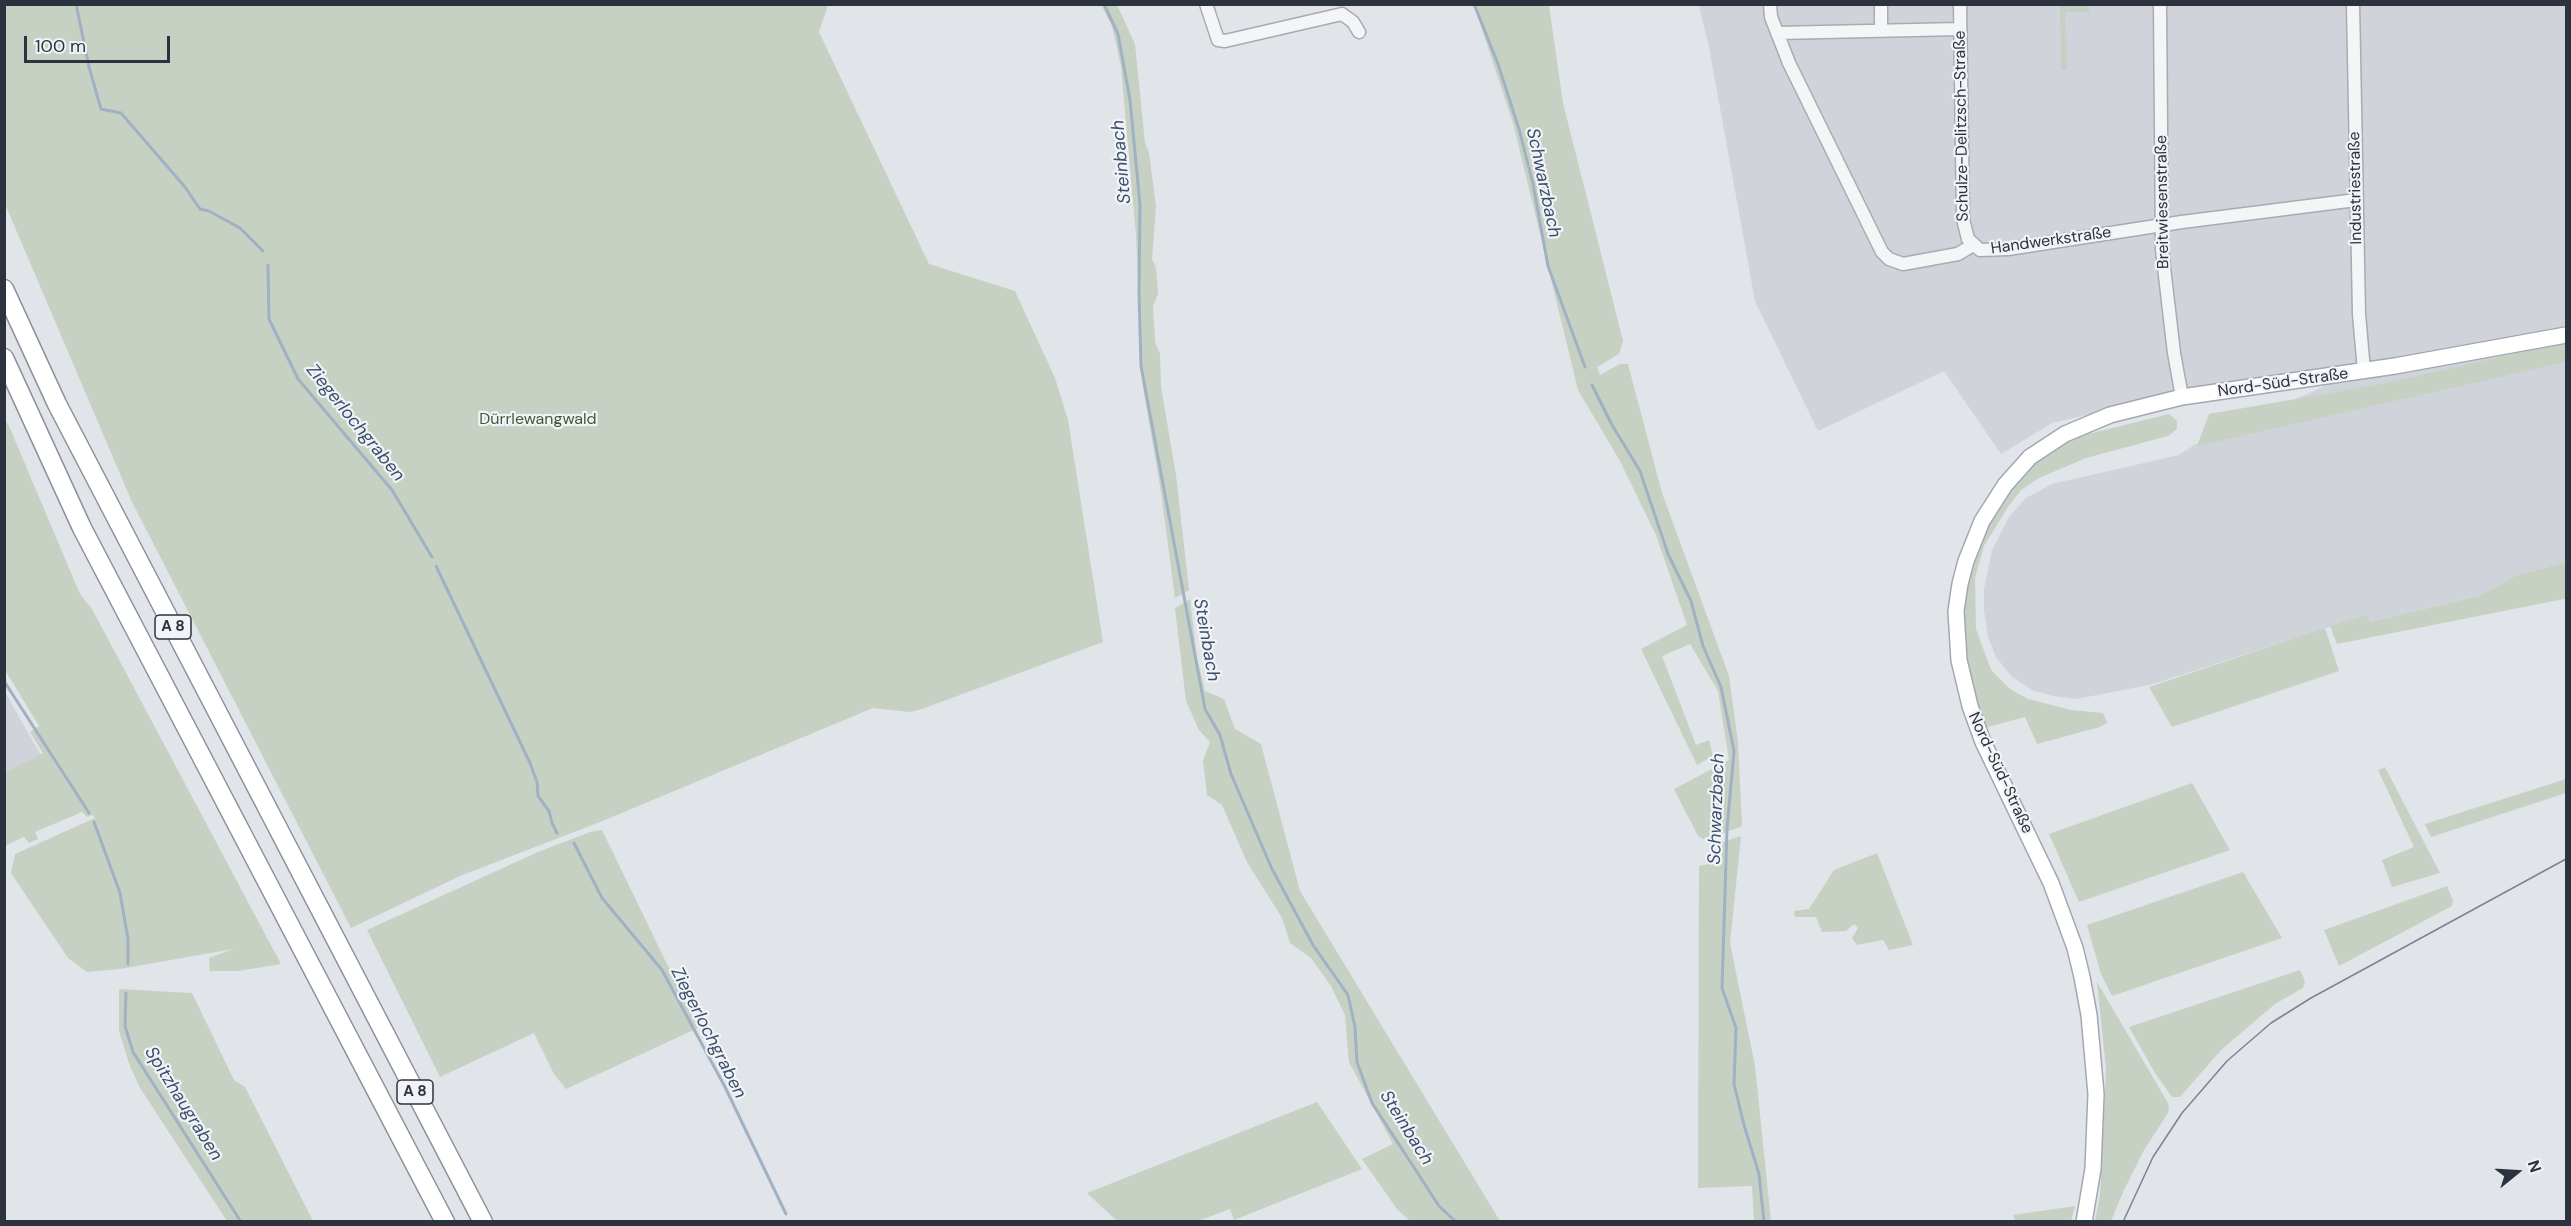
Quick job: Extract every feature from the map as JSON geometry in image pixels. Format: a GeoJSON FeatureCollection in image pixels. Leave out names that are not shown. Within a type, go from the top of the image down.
{"type":"FeatureCollection","features":[{"type":"Feature","properties":{"kind":"highway","name":"A 8"},"geometry":{"type":"LineString","coordinates":[[4,289],[57,404],[92,473],[483,1221]]}},
{"type":"Feature","properties":{"kind":"highway","name":"A 8"},"geometry":{"type":"LineString","coordinates":[[4,358],[82,528],[445,1221]]}},
{"type":"Feature","properties":{"kind":"main road","name":"Nord-Süd-Straße"},"geometry":{"type":"LineString","coordinates":[[2084,1221],[2093,1169],[2096,1094],[2090,1015],[2082,977],[2075,948],[2051,883],[1983,742],[1963,683],[1959,660],[1956,611],[1966,561],[1973,540],[1988,511],[2016,472],[2049,443],[2110,415],[2182,398],[2364,371],[2566,335]]}},
{"type":"Feature","properties":{"kind":"street"},"geometry":{"type":"LineString","coordinates":[[1206,4],[1218,40],[1226,41],[1342,9],[1359,32]]}},
{"type":"Feature","properties":{"kind":"street","name":"Handwerkstraße"},"geometry":{"type":"LineString","coordinates":[[1770,4],[1777,33],[1789,63],[1882,252],[1889,259],[1903,264],[1958,254],[1973,245],[1985,250],[2008,249],[2162,225],[2356,200]]}},
{"type":"Feature","properties":{"kind":"street"},"geometry":{"type":"LineString","coordinates":[[1881,4],[1881,30]]}},
{"type":"Feature","properties":{"kind":"street","name":"Schulze-Delitzsch-Straße"},"geometry":{"type":"LineString","coordinates":[[1960,4],[1963,219],[1966,235],[1973,245]]}},
{"type":"Feature","properties":{"kind":"street","name":"Breitwiesenstraße"},"geometry":{"type":"LineString","coordinates":[[2160,4],[2164,277],[2182,398]]}},
{"type":"Feature","properties":{"kind":"street","name":"Industriestraße"},"geometry":{"type":"LineString","coordinates":[[2353,4],[2359,314],[2364,371]]}},
{"type":"Feature","properties":{"kind":"street"},"geometry":{"type":"LineString","coordinates":[[1777,33],[1960,29]]}},
{"type":"Feature","properties":{"kind":"shaded area"},"geometry":{"type":"Polygon","coordinates":[[[1699,5],[2566,5],[2566,562],[2515,576],[2479,596],[2370,622],[2367,615],[2150,685],[2076,699],[2032,690],[2012,677],[1996,657],[1988,637],[1984,610],[1984,589],[1992,550],[2009,517],[2026,498],[2052,484],[2179,455],[2194,445],[2358,371],[2116,408],[2052,423],[2001,454],[1944,371],[1818,431],[1755,301],[1709,47],[1699,5]]]}},
{"type":"Feature","properties":{"kind":"shaded area"},"geometry":{"type":"Polygon","coordinates":[[[4,690],[61,791],[4,814],[4,690]]]}},
{"type":"Feature","properties":{"kind":"green space","name":"Dürrlewangwald"},"geometry":{"type":"Polygon","coordinates":[[[4,5],[828,5],[819,32],[929,264],[1015,291],[1055,378],[1068,420],[1103,642],[922,709],[910,712],[873,708],[600,822],[460,876],[351,928],[132,502],[5,204],[4,5]]]}},
{"type":"Feature","properties":{"kind":"green space"},"geometry":{"type":"Polygon","coordinates":[[[1101,5],[1117,5],[1135,44],[1145,143],[1149,153],[1156,206],[1152,259],[1156,268],[1158,294],[1153,306],[1155,342],[1160,354],[1161,387],[1176,475],[1189,590],[1175,598],[1161,492],[1143,387],[1136,236],[1121,66],[1112,26],[1101,5]]]}},
{"type":"Feature","properties":{"kind":"green space"},"geometry":{"type":"Polygon","coordinates":[[[1474,5],[1549,5],[1563,103],[1623,341],[1619,354],[1597,367],[1600,375],[1620,364],[1628,364],[1662,493],[1729,676],[1738,743],[1742,826],[1724,833],[1703,839],[1698,836],[1674,789],[1729,760],[1718,691],[1690,644],[1662,656],[1696,745],[1709,740],[1713,756],[1697,765],[1641,649],[1687,625],[1656,535],[1620,461],[1578,390],[1513,123],[1474,5]]]}},
{"type":"Feature","properties":{"kind":"green space"},"geometry":{"type":"Polygon","coordinates":[[[2060,5],[2089,5],[2089,12],[2065,12],[2067,70],[2061,70],[2060,5]]]}},
{"type":"Feature","properties":{"kind":"green space"},"geometry":{"type":"Polygon","coordinates":[[[2566,342],[2566,362],[2197,446],[2209,414],[2377,385],[2566,342]]]}},
{"type":"Feature","properties":{"kind":"green space"},"geometry":{"type":"Polygon","coordinates":[[[2169,414],[2177,421],[2177,429],[2168,436],[2086,458],[2039,478],[2021,490],[1984,546],[1975,578],[1976,629],[1991,670],[2010,689],[2028,699],[2071,710],[2103,713],[2107,723],[2100,727],[2037,744],[2025,717],[1984,728],[1965,675],[1961,631],[1964,586],[1974,545],[2011,487],[2042,457],[2080,436],[2169,414]]]}},
{"type":"Feature","properties":{"kind":"green space"},"geometry":{"type":"Polygon","coordinates":[[[5,420],[80,594],[92,609],[281,964],[238,971],[210,971],[209,958],[233,949],[120,969],[87,972],[68,958],[11,873],[15,854],[95,818],[93,815],[87,817],[82,812],[35,832],[38,839],[29,843],[24,837],[5,846],[5,773],[43,753],[30,732],[39,726],[5,670],[5,420]]]}},
{"type":"Feature","properties":{"kind":"green space"},"geometry":{"type":"Polygon","coordinates":[[[2566,562],[2566,599],[2337,644],[2330,626],[2367,615],[2370,622],[2479,596],[2515,576],[2566,562]]]}},
{"type":"Feature","properties":{"kind":"green space"},"geometry":{"type":"Polygon","coordinates":[[[1190,599],[1197,657],[1205,691],[1224,699],[1235,729],[1261,744],[1300,891],[1500,1221],[1410,1221],[1397,1209],[1362,1159],[1393,1144],[1349,1062],[1345,1015],[1331,986],[1311,958],[1290,943],[1282,918],[1247,862],[1222,805],[1207,795],[1203,761],[1210,742],[1199,730],[1186,701],[1175,608],[1190,599]]]}},
{"type":"Feature","properties":{"kind":"green space"},"geometry":{"type":"Polygon","coordinates":[[[2325,628],[2339,671],[2172,727],[2149,687],[2325,628]]]}},
{"type":"Feature","properties":{"kind":"green space"},"geometry":{"type":"Polygon","coordinates":[[[2385,767],[2440,873],[2392,887],[2382,860],[2414,847],[2378,770],[2385,767]]]}},
{"type":"Feature","properties":{"kind":"green space"},"geometry":{"type":"Polygon","coordinates":[[[2566,779],[2566,793],[2431,837],[2425,824],[2566,779]]]}},
{"type":"Feature","properties":{"kind":"green space"},"geometry":{"type":"Polygon","coordinates":[[[2192,783],[2230,850],[2079,902],[2049,834],[2192,783]]]}},
{"type":"Feature","properties":{"kind":"green space"},"geometry":{"type":"Polygon","coordinates":[[[602,830],[698,1028],[566,1089],[554,1074],[534,1033],[440,1077],[367,930],[538,852],[590,832],[602,830]]]}},
{"type":"Feature","properties":{"kind":"green space"},"geometry":{"type":"Polygon","coordinates":[[[1741,836],[1730,943],[1755,1066],[1771,1221],[1754,1221],[1752,1186],[1698,1188],[1699,866],[1722,861],[1722,842],[1741,836]]]}},
{"type":"Feature","properties":{"kind":"green space"},"geometry":{"type":"Polygon","coordinates":[[[1877,853],[1913,945],[1889,950],[1883,940],[1857,945],[1852,938],[1858,928],[1854,924],[1846,931],[1822,932],[1816,917],[1795,917],[1794,911],[1809,909],[1834,870],[1877,853]]]}},
{"type":"Feature","properties":{"kind":"green space"},"geometry":{"type":"Polygon","coordinates":[[[2243,872],[2282,938],[2112,996],[2101,974],[2087,925],[2243,872]]]}},
{"type":"Feature","properties":{"kind":"green space"},"geometry":{"type":"Polygon","coordinates":[[[2447,886],[2453,900],[2452,906],[2339,966],[2324,930],[2447,886]]]}},
{"type":"Feature","properties":{"kind":"green space"},"geometry":{"type":"Polygon","coordinates":[[[2300,970],[2305,981],[2303,988],[2275,1004],[2221,1050],[2180,1097],[2172,1097],[2155,1073],[2129,1027],[2300,970]]]}},
{"type":"Feature","properties":{"kind":"green space"},"geometry":{"type":"Polygon","coordinates":[[[2097,982],[2169,1107],[2168,1113],[2144,1150],[2111,1221],[2095,1221],[2100,1195],[2106,1069],[2097,982]]]}},
{"type":"Feature","properties":{"kind":"green space"},"geometry":{"type":"Polygon","coordinates":[[[119,989],[192,993],[234,1080],[245,1087],[313,1221],[227,1221],[140,1088],[119,1031],[119,989]]]}},
{"type":"Feature","properties":{"kind":"green space"},"geometry":{"type":"Polygon","coordinates":[[[1317,1102],[1362,1169],[1234,1220],[1230,1209],[1198,1221],[1117,1221],[1087,1193],[1317,1102]]]}},
{"type":"Feature","properties":{"kind":"green space"},"geometry":{"type":"Polygon","coordinates":[[[2075,1206],[2071,1221],[2015,1221],[2013,1215],[2075,1206]]]}},
{"type":"Feature","properties":{"kind":"waterway","name":"Ziegerlochgraben"},"geometry":{"type":"LineString","coordinates":[[76,4],[89,67],[101,109],[121,113],[185,187],[200,209],[209,211],[240,228],[263,251]]}},
{"type":"Feature","properties":{"kind":"waterway","name":"Steinbach"},"geometry":{"type":"LineString","coordinates":[[1104,4],[1118,34],[1130,100],[1140,205],[1141,366],[1205,709],[1220,735],[1231,774],[1272,869],[1313,945],[1348,995],[1355,1027],[1357,1062],[1372,1103],[1439,1206],[1456,1222]]}},
{"type":"Feature","properties":{"kind":"waterway","name":"Schwarzbach"},"geometry":{"type":"LineString","coordinates":[[1474,4],[1498,64],[1519,129],[1533,184],[1548,266],[1585,367]]}},
{"type":"Feature","properties":{"kind":"waterway","name":"Ziegerlochgraben"},"geometry":{"type":"LineString","coordinates":[[268,265],[269,319],[298,379],[392,490],[432,557]]}},
{"type":"Feature","properties":{"kind":"waterway","name":"Schwarzbach"},"geometry":{"type":"LineString","coordinates":[[1592,385],[1612,425],[1640,471],[1668,554],[1691,601],[1703,646],[1721,687],[1734,751],[1727,829],[1722,988],[1736,1028],[1734,1084],[1759,1174],[1764,1222]]}},
{"type":"Feature","properties":{"kind":"waterway","name":"Ziegerlochgraben"},"geometry":{"type":"LineString","coordinates":[[436,566],[530,763],[537,782],[538,796],[549,811],[557,833]]}},
{"type":"Feature","properties":{"kind":"waterway","name":"Spitzhaugraben"},"geometry":{"type":"LineString","coordinates":[[4,681],[89,813]]}},
{"type":"Feature","properties":{"kind":"waterway","name":"Spitzhaugraben"},"geometry":{"type":"LineString","coordinates":[[94,822],[120,893],[128,939],[128,964]]}},
{"type":"Feature","properties":{"kind":"waterway","name":"Ziegerlochgraben"},"geometry":{"type":"LineString","coordinates":[[574,843],[602,898],[662,970],[725,1087],[786,1214]]}},
{"type":"Feature","properties":{"kind":"waterway","name":"Spitzhaugraben"},"geometry":{"type":"LineString","coordinates":[[126,993],[125,1026],[133,1052],[241,1222]]}},
{"type":"Feature","properties":{"kind":"tram line"},"geometry":{"type":"LineString","coordinates":[[2123,1222],[2153,1157],[2182,1113],[2227,1061],[2271,1023],[2311,998],[2566,859]]}}]}
